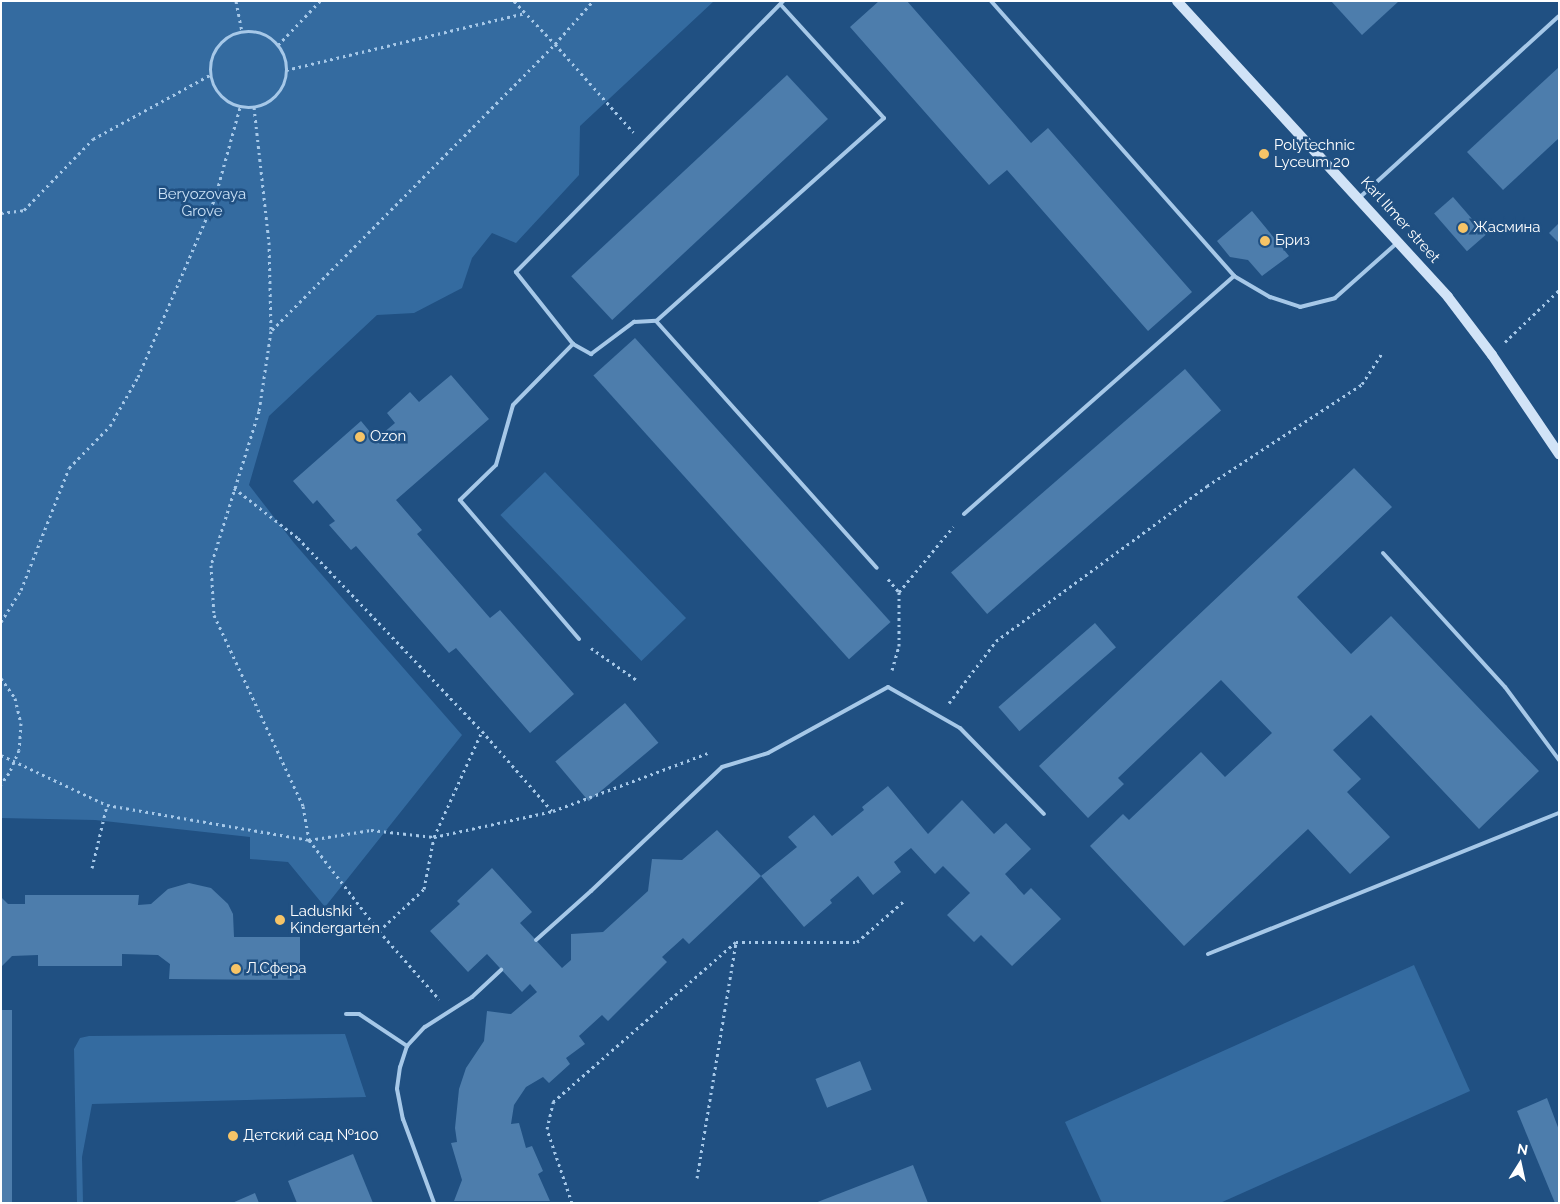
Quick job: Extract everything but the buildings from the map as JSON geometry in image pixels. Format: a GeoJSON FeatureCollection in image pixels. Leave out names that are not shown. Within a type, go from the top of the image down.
{"type":"FeatureCollection","features":[{"type":"Feature","properties":{"kind":"street","name":"Karl Ilmer street"},"geometry":{"type":"LineString","coordinates":[[1177,1],[1448,297],[1492,355],[1559,454]]}},
{"type":"Feature","properties":{"kind":"lane"},"geometry":{"type":"LineString","coordinates":[[991,1],[1234,276],[1270,297],[1300,307],[1335,298],[1398,242]]}},
{"type":"Feature","properties":{"kind":"lane"},"geometry":{"type":"LineString","coordinates":[[782,3],[884,118],[656,321],[634,322],[591,354],[572,344],[516,272],[782,3]]}},
{"type":"Feature","properties":{"kind":"lane"},"geometry":{"type":"LineString","coordinates":[[1359,198],[1559,16]]}},
{"type":"Feature","properties":{"kind":"lane"},"geometry":{"type":"LineString","coordinates":[[964,514],[1234,276]]}},
{"type":"Feature","properties":{"kind":"lane"},"geometry":{"type":"LineString","coordinates":[[656,321],[877,568]]}},
{"type":"Feature","properties":{"kind":"lane"},"geometry":{"type":"LineString","coordinates":[[572,344],[513,405],[496,465],[460,500],[579,639]]}},
{"type":"Feature","properties":{"kind":"lane"},"geometry":{"type":"LineString","coordinates":[[1383,553],[1505,687],[1559,760]]}},
{"type":"Feature","properties":{"kind":"lane"},"geometry":{"type":"LineString","coordinates":[[536,940],[722,768],[768,753],[888,687],[960,728],[1044,814]]}},
{"type":"Feature","properties":{"kind":"lane"},"geometry":{"type":"LineString","coordinates":[[1208,954],[1559,813]]}},
{"type":"Feature","properties":{"kind":"lane"},"geometry":{"type":"LineString","coordinates":[[434,1203],[403,1119],[397,1089],[400,1066],[407,1046],[425,1027],[472,996],[501,970]]}},
{"type":"Feature","properties":{"kind":"lane"},"geometry":{"type":"LineString","coordinates":[[346,1014],[359,1014],[407,1046]]}},
{"type":"Feature","properties":{"kind":"path"},"geometry":{"type":"LineString","coordinates":[[236,1],[242,32]]}},
{"type":"Feature","properties":{"kind":"path"},"geometry":{"type":"LineString","coordinates":[[278,45],[320,1]]}},
{"type":"Feature","properties":{"kind":"path"},"geometry":{"type":"LineString","coordinates":[[514,1],[643,143]]}},
{"type":"Feature","properties":{"kind":"path"},"geometry":{"type":"LineString","coordinates":[[271,331],[555,44],[592,1]]}},
{"type":"Feature","properties":{"kind":"path"},"geometry":{"type":"LineString","coordinates":[[286,70],[525,13]]}},
{"type":"Feature","properties":{"kind":"path"},"geometry":{"type":"LineString","coordinates":[[242,32],[255,32],[268,37],[278,45],[284,57],[286,70],[284,83],[277,95],[266,103],[254,107],[240,107],[228,102],[218,94],[211,82],[210,75],[212,56],[219,44],[229,36],[242,32]]}},
{"type":"Feature","properties":{"kind":"path"},"geometry":{"type":"LineString","coordinates":[[1,213],[24,210],[93,139],[210,75]]}},
{"type":"Feature","properties":{"kind":"path"},"geometry":{"type":"LineString","coordinates":[[1,622],[20,590],[69,468],[110,426],[138,377],[215,198],[240,107]]}},
{"type":"Feature","properties":{"kind":"path"},"geometry":{"type":"LineString","coordinates":[[254,107],[269,242],[271,331],[258,411],[211,565],[214,615],[303,806],[309,840],[378,931],[449,1010]]}},
{"type":"Feature","properties":{"kind":"path"},"geometry":{"type":"LineString","coordinates":[[1492,355],[1559,290]]}},
{"type":"Feature","properties":{"kind":"path"},"geometry":{"type":"LineString","coordinates":[[939,716],[996,641],[1207,486],[1362,384],[1384,352]]}},
{"type":"Feature","properties":{"kind":"path"},"geometry":{"type":"LineString","coordinates":[[234,488],[298,538],[482,731],[553,811]]}},
{"type":"Feature","properties":{"kind":"path"},"geometry":{"type":"LineString","coordinates":[[888,687],[898,646],[899,592],[964,514]]}},
{"type":"Feature","properties":{"kind":"path"},"geometry":{"type":"LineString","coordinates":[[877,568],[899,592]]}},
{"type":"Feature","properties":{"kind":"path"},"geometry":{"type":"LineString","coordinates":[[579,639],[638,681]]}},
{"type":"Feature","properties":{"kind":"path"},"geometry":{"type":"LineString","coordinates":[[1,678],[14,698],[21,723],[19,750],[15,762],[1,784]]}},
{"type":"Feature","properties":{"kind":"path"},"geometry":{"type":"LineString","coordinates":[[378,931],[424,889],[434,837],[482,731]]}},
{"type":"Feature","properties":{"kind":"path"},"geometry":{"type":"LineString","coordinates":[[1,755],[108,805],[309,840],[371,830],[434,837],[553,811],[708,753]]}},
{"type":"Feature","properties":{"kind":"path"},"geometry":{"type":"LineString","coordinates":[[92,868],[108,805]]}},
{"type":"Feature","properties":{"kind":"path"},"geometry":{"type":"LineString","coordinates":[[572,1203],[547,1128],[552,1102],[736,942],[857,942],[905,900]]}},
{"type":"Feature","properties":{"kind":"path"},"geometry":{"type":"LineString","coordinates":[[697,1178],[736,942]]}},
{"type":"Feature","properties":{"kind":"green space","name":"Beryozovaya Grove"},"geometry":{"type":"Polygon","coordinates":[[[1,1],[714,1],[580,126],[579,175],[516,243],[492,233],[472,258],[462,288],[414,313],[377,315],[269,416],[249,485],[294,543],[462,735],[325,907],[288,862],[250,859],[250,837],[95,820],[1,818],[1,1]]]}},
{"type":"Feature","properties":{"kind":"green space"},"geometry":{"type":"Polygon","coordinates":[[[545,472],[686,618],[641,661],[500,515],[545,472]]]}},
{"type":"Feature","properties":{"kind":"green space"},"geometry":{"type":"Polygon","coordinates":[[[1414,965],[1470,1091],[1220,1203],[1102,1203],[1065,1122],[1414,965]]]}},
{"type":"Feature","properties":{"kind":"green space"},"geometry":{"type":"Polygon","coordinates":[[[345,1034],[366,1097],[92,1104],[82,1157],[83,1203],[77,1203],[74,1049],[80,1038],[89,1036],[345,1034]]]}},
{"type":"Feature","properties":{"kind":"place","name":"Polytechnic Lyceum 20"},"geometry":{"type":"Point","coordinates":[1264,154]}},
{"type":"Feature","properties":{"kind":"place","name":"Жасмина"},"geometry":{"type":"Point","coordinates":[1463,228]}},
{"type":"Feature","properties":{"kind":"place","name":"Бриз"},"geometry":{"type":"Point","coordinates":[1265,241]}},
{"type":"Feature","properties":{"kind":"place","name":"Ozon"},"geometry":{"type":"Point","coordinates":[360,437]}},
{"type":"Feature","properties":{"kind":"place","name":"Ladushki Kindergarten"},"geometry":{"type":"Point","coordinates":[280,920]}},
{"type":"Feature","properties":{"kind":"place","name":"Л.Сфера"},"geometry":{"type":"Point","coordinates":[236,969]}},
{"type":"Feature","properties":{"kind":"place","name":"Детский сад №100"},"geometry":{"type":"Point","coordinates":[233,1136]}}]}
